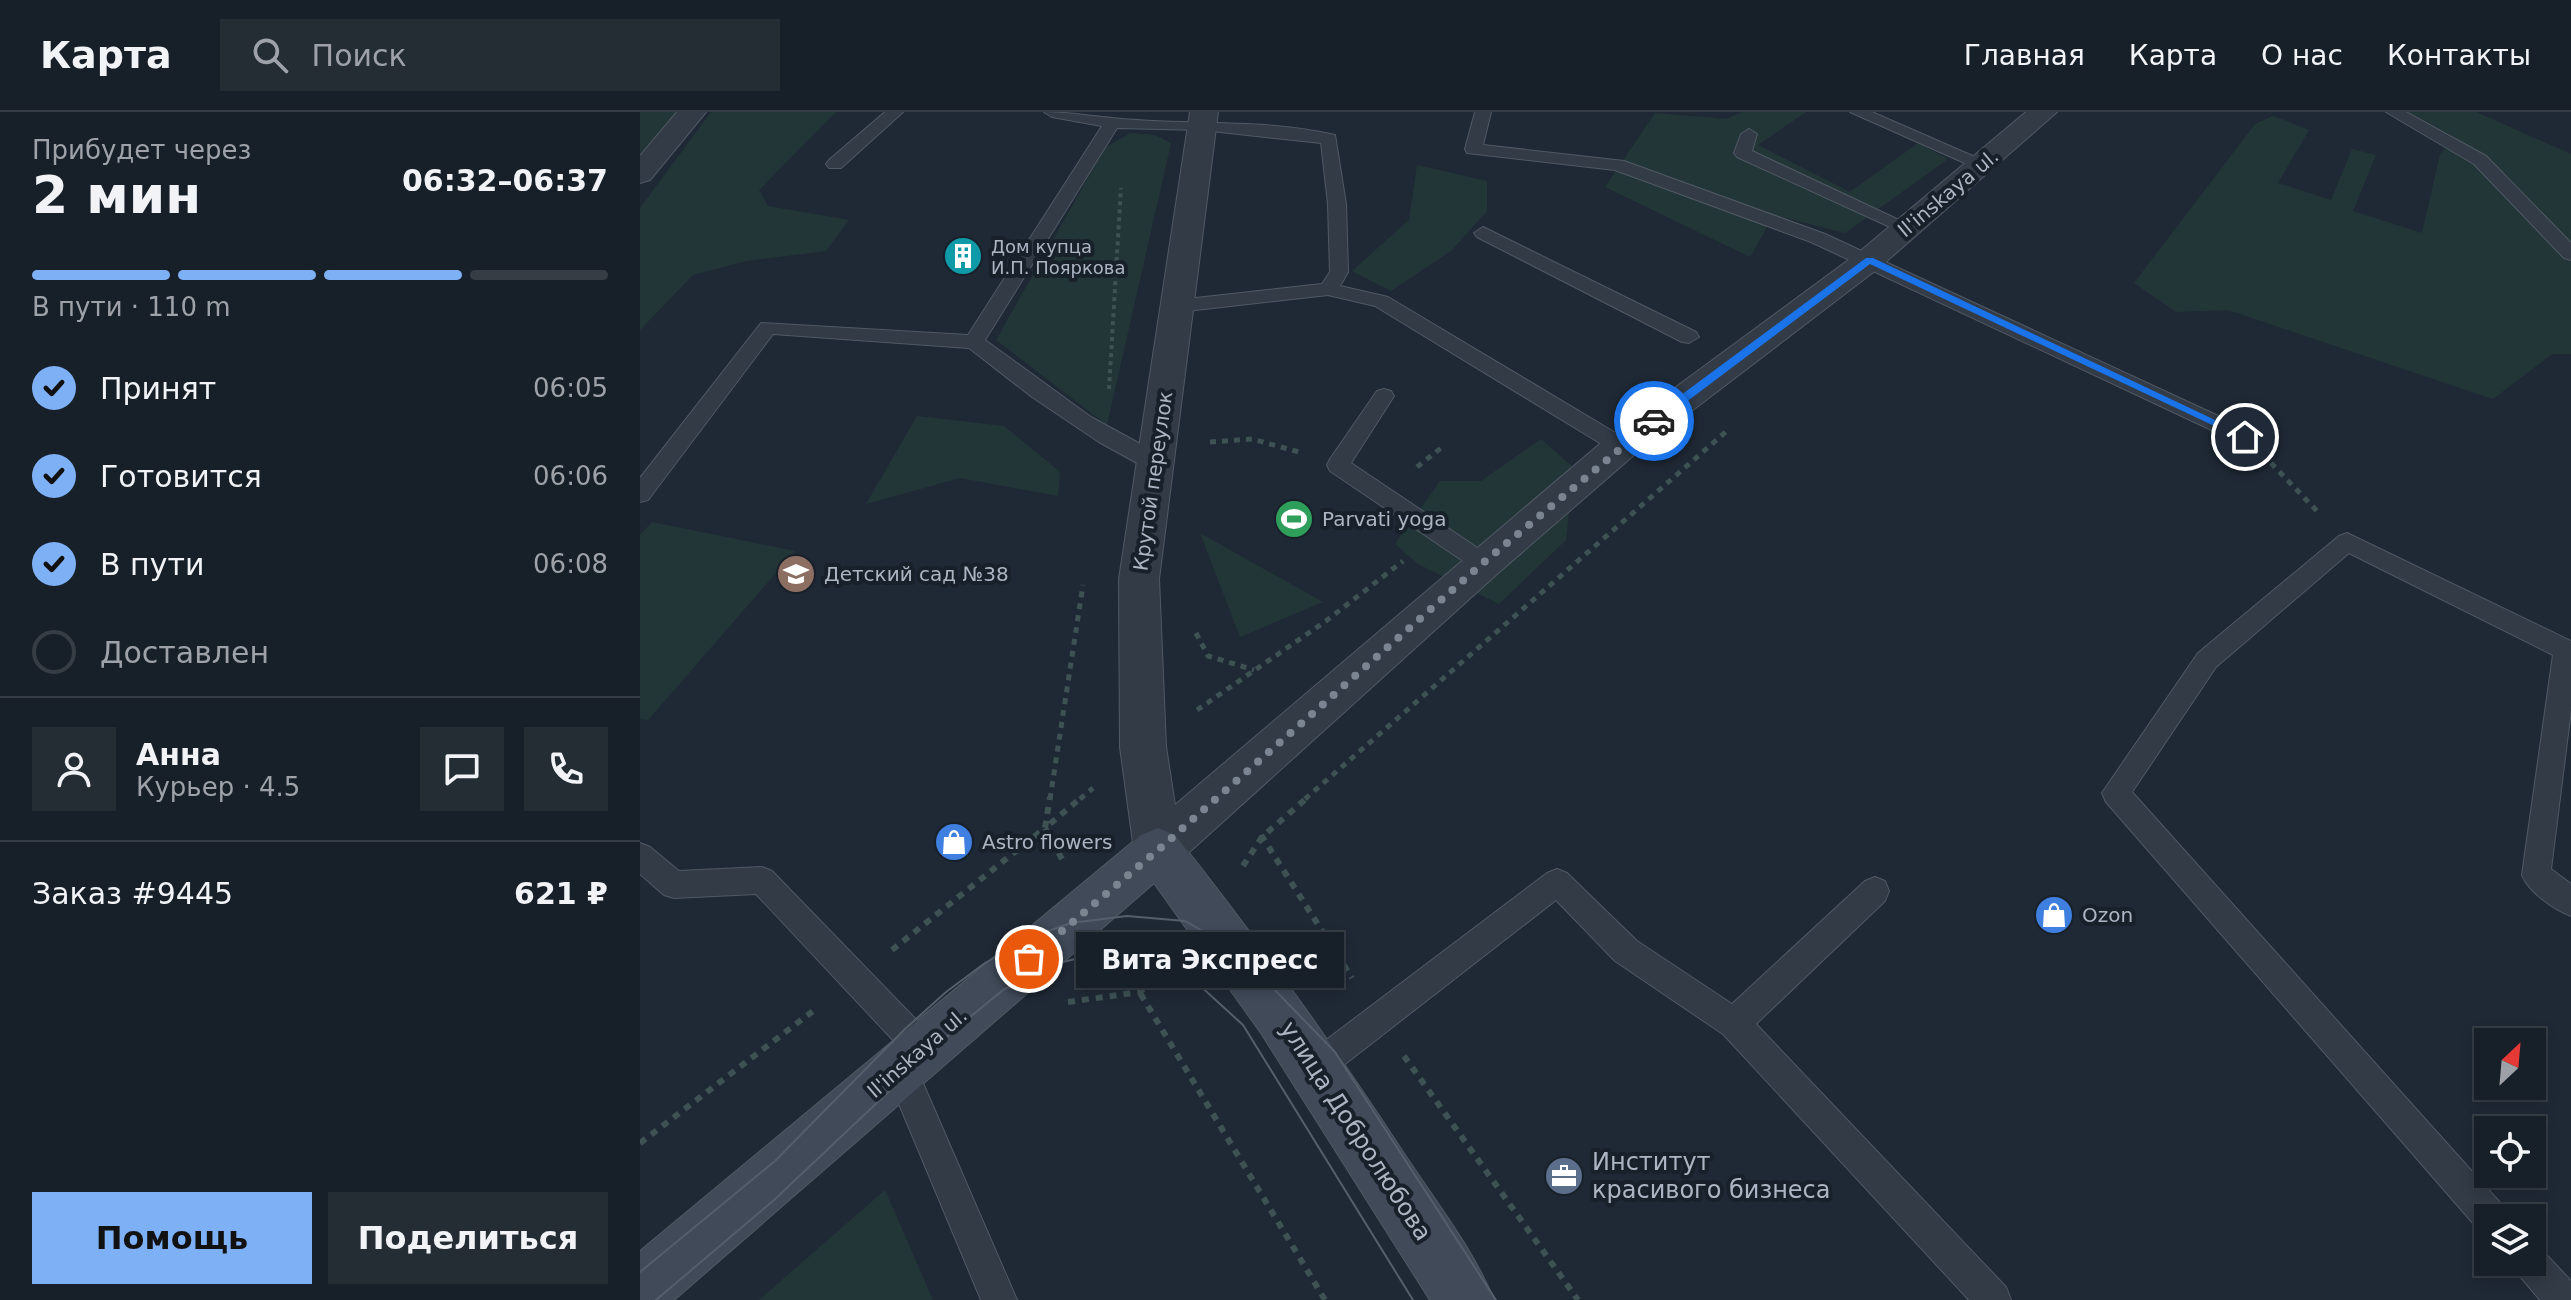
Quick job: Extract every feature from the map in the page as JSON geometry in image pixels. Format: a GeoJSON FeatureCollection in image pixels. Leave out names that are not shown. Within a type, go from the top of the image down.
{"type":"FeatureCollection","features":[{"type":"Feature","properties":{"kind":"street"},"geometry":{"type":"LineString","coordinates":[[640,174],[692,112]]}},
{"type":"Feature","properties":{"kind":"street","name":"Il'inskaya ul."},"geometry":{"type":"LineString","coordinates":[[640,1290],[1158,850],[1483,563],[1621,446],[1869,260],[2043,112]]}},
{"type":"Feature","properties":{"kind":"street","name":"Крутой переулок"},"geometry":{"type":"LineString","coordinates":[[1158,850],[1143,747],[1139,579],[1203,118]]}},
{"type":"Feature","properties":{"kind":"street","name":"улица Добролюбова"},"geometry":{"type":"LineString","coordinates":[[1158,850],[1236,950],[1316,1067],[1464,1300]]}},
{"type":"Feature","properties":{"kind":"lane"},"geometry":{"type":"LineString","coordinates":[[835,164],[895,112]]}},
{"type":"Feature","properties":{"kind":"lane"},"geometry":{"type":"LineString","coordinates":[[1052,112],[1118,123],[1203,118],[1329,139],[1337,204],[1339,272],[1328,289]]}},
{"type":"Feature","properties":{"kind":"lane"},"geometry":{"type":"LineString","coordinates":[[1483,112],[1473,149],[1618,165],[1869,260],[2245,437]]}},
{"type":"Feature","properties":{"kind":"lane"},"geometry":{"type":"LineString","coordinates":[[1858,112],[1982,164]]}},
{"type":"Feature","properties":{"kind":"lane"},"geometry":{"type":"LineString","coordinates":[[2394,112],[2480,160],[2571,254]]}},
{"type":"Feature","properties":{"kind":"lane"},"geometry":{"type":"LineString","coordinates":[[974,342],[1118,123]]}},
{"type":"Feature","properties":{"kind":"lane"},"geometry":{"type":"LineString","coordinates":[[1749,134],[1743,153],[1907,228]]}},
{"type":"Feature","properties":{"kind":"lane"},"geometry":{"type":"LineString","coordinates":[[1483,233],[1689,337]]}},
{"type":"Feature","properties":{"kind":"lane"},"geometry":{"type":"LineString","coordinates":[[1178,306],[1328,289],[1381,301],[1621,446]]}},
{"type":"Feature","properties":{"kind":"lane"},"geometry":{"type":"LineString","coordinates":[[640,494],[768,327],[974,342],[1055,407],[1106,439],[1156,463]]}},
{"type":"Feature","properties":{"kind":"lane"},"geometry":{"type":"LineString","coordinates":[[1384,396],[1338,465],[1483,563]]}},
{"type":"Feature","properties":{"kind":"lane"},"geometry":{"type":"LineString","coordinates":[[2479,1204],[2116,793],[2207,660],[2347,542],[2566,650],[2536,875],[2571,902]]}},
{"type":"Feature","properties":{"kind":"lane"},"geometry":{"type":"LineString","coordinates":[[640,856],[674,885],[762,880],[857,978],[911,1058],[999,1300]]}},
{"type":"Feature","properties":{"kind":"lane"},"geometry":{"type":"LineString","coordinates":[[1316,1067],[1557,882],[1626,951],[1734,1023],[1993,1300]]}},
{"type":"Feature","properties":{"kind":"lane"},"geometry":{"type":"LineString","coordinates":[[1734,1023],[1875,891]]}},
{"type":"Feature","properties":{"kind":"lane"},"geometry":{"type":"LineString","coordinates":[[2543,1276],[2564,1300]]}},
{"type":"Feature","properties":{"kind":"path"},"geometry":{"type":"LineString","coordinates":[[1106,439],[1118,123]]}},
{"type":"Feature","properties":{"kind":"path"},"geometry":{"type":"LineString","coordinates":[[1262,837],[1737,421]]}},
{"type":"Feature","properties":{"kind":"path"},"geometry":{"type":"LineString","coordinates":[[2245,437],[2347,542]]}},
{"type":"Feature","properties":{"kind":"path"},"geometry":{"type":"LineString","coordinates":[[1199,443],[1252,439],[1311,455]]}},
{"type":"Feature","properties":{"kind":"path"},"geometry":{"type":"LineString","coordinates":[[1084,579],[1045,828],[1089,908],[1325,1300]]}},
{"type":"Feature","properties":{"kind":"path"},"geometry":{"type":"LineString","coordinates":[[640,1143],[857,978],[1045,828]]}},
{"type":"Feature","properties":{"kind":"green space"},"geometry":{"type":"Polygon","coordinates":[[[640,112],[682,112],[640,165],[640,112]]]}},
{"type":"Feature","properties":{"kind":"green space"},"geometry":{"type":"Polygon","coordinates":[[[711,112],[836,112],[759,190],[768,206],[849,220],[826,251],[746,261],[693,275],[640,330],[640,208],[711,112]]]}},
{"type":"Feature","properties":{"kind":"green space"},"geometry":{"type":"Polygon","coordinates":[[[1742,112],[1806,112],[1758,145],[1850,192],[1918,143],[1948,159],[1845,233],[1774,215],[1750,257],[1605,187],[1655,113],[1726,119],[1742,112]]]}},
{"type":"Feature","properties":{"kind":"green space"},"geometry":{"type":"Polygon","coordinates":[[[2408,112],[2476,112],[2571,154],[2571,354],[2552,354],[2493,399],[2228,310],[2176,312],[2134,283],[2255,124],[2273,116],[2309,130],[2278,183],[2331,200],[2352,149],[2376,155],[2353,211],[2422,233],[2440,154],[2456,138],[2408,112]]]}},
{"type":"Feature","properties":{"kind":"green space"},"geometry":{"type":"Polygon","coordinates":[[[1130,133],[1155,135],[1171,143],[1107,425],[996,340],[1105,148],[1130,133]]]}},
{"type":"Feature","properties":{"kind":"green space"},"geometry":{"type":"Polygon","coordinates":[[[1417,165],[1487,181],[1487,211],[1451,251],[1391,291],[1352,271],[1409,220],[1417,165]]]}},
{"type":"Feature","properties":{"kind":"green space"},"geometry":{"type":"Polygon","coordinates":[[[917,416],[1004,426],[1060,472],[1058,496],[960,478],[866,504],[917,416]]]}},
{"type":"Feature","properties":{"kind":"green space"},"geometry":{"type":"Polygon","coordinates":[[[1541,439],[1574,468],[1566,540],[1499,604],[1418,564],[1395,544],[1440,481],[1481,481],[1541,439]]]}},
{"type":"Feature","properties":{"kind":"green space"},"geometry":{"type":"Polygon","coordinates":[[[652,522],[795,551],[648,720],[640,719],[640,535],[652,522]]]}},
{"type":"Feature","properties":{"kind":"green space"},"geometry":{"type":"Polygon","coordinates":[[[1200,533],[1323,602],[1240,637],[1200,533]]]}},
{"type":"Feature","properties":{"kind":"green space"},"geometry":{"type":"Polygon","coordinates":[[[885,1190],[933,1300],[759,1300],[885,1190]]]}},
{"type":"Feature","properties":{"kind":"tram line"},"geometry":{"type":"LineString","coordinates":[[640,1272],[775,1161],[905,1029],[946,992],[985,963],[1031,937],[1071,923],[1127,916],[1185,921],[1236,950],[1335,1052],[1496,1300]]}},
{"type":"Feature","properties":{"kind":"tram line"},"geometry":{"type":"LineString","coordinates":[[656,1300],[774,1200],[953,1031],[1003,990],[1051,965],[1087,956],[1139,961],[1196,982],[1243,1025],[1413,1300]]}},
{"type":"Feature","properties":{"kind":"way so far"},"geometry":{"type":"LineString","coordinates":[[1029,959],[1250,770],[1483,563],[1654,421]]}},
{"type":"Feature","properties":{"kind":"place","name":"Дом купца И.П. Пояркова"},"geometry":{"type":"Point","coordinates":[963,256]}},
{"type":"Feature","properties":{"kind":"place","name":"Parvati yoga"},"geometry":{"type":"Point","coordinates":[1294,519]}},
{"type":"Feature","properties":{"kind":"place","name":"Детский сад №38"},"geometry":{"type":"Point","coordinates":[796,574]}},
{"type":"Feature","properties":{"kind":"place","name":"Astro flowers"},"geometry":{"type":"Point","coordinates":[954,842]}},
{"type":"Feature","properties":{"kind":"place","name":"Ozon"},"geometry":{"type":"Point","coordinates":[2054,915]}},
{"type":"Feature","properties":{"kind":"place","name":"Вита Экспресс"},"geometry":{"type":"Point","coordinates":[1029,959]}},
{"type":"Feature","properties":{"kind":"place","name":"Институт красивого бизнеса"},"geometry":{"type":"Point","coordinates":[1564,1176]}},
{"type":"Feature","properties":{"kind":"route"},"geometry":{"type":"LineString","coordinates":[[1654,421],[1869,260],[2245,437]]}}]}
